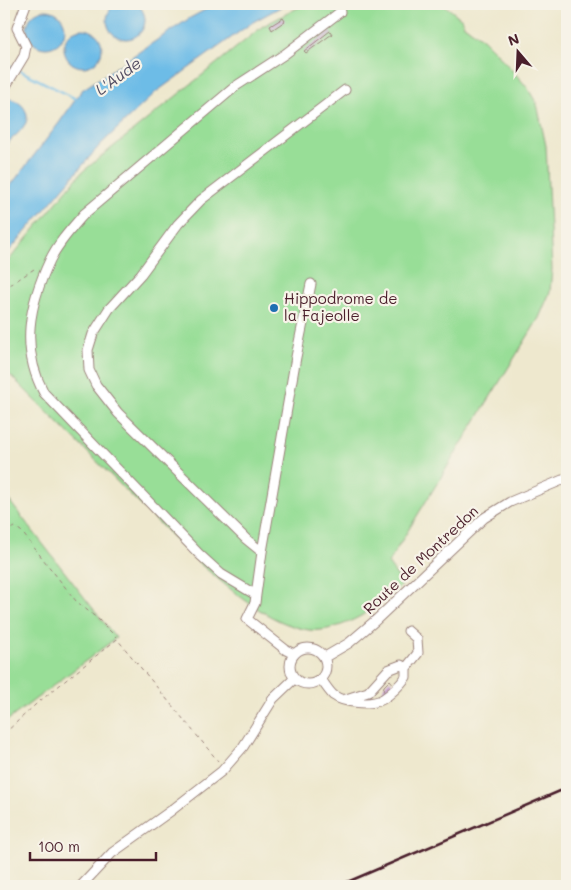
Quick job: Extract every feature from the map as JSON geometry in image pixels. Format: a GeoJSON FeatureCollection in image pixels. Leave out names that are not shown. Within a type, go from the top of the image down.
{"type":"FeatureCollection","features":[{"type":"Feature","properties":{"kind":"street"},"geometry":{"type":"LineString","coordinates":[[5,87],[24,56],[26,46],[17,28],[26,4]]}},
{"type":"Feature","properties":{"kind":"street"},"geometry":{"type":"LineString","coordinates":[[256,595],[221,574],[199,554],[44,393],[31,363],[29,336],[35,300],[50,259],[65,236],[84,214],[236,86],[284,54],[340,12]]}},
{"type":"Feature","properties":{"kind":"street"},"geometry":{"type":"LineString","coordinates":[[262,552],[246,539],[118,413],[96,385],[89,370],[88,350],[92,334],[110,309],[141,274],[178,224],[201,200],[345,90]]}},
{"type":"Feature","properties":{"kind":"street"},"geometry":{"type":"LineString","coordinates":[[294,654],[286,650],[247,619],[255,603],[296,357],[311,284]]}},
{"type":"Feature","properties":{"kind":"street","name":"Route de Montredon"},"geometry":{"type":"LineString","coordinates":[[325,657],[349,643],[376,620],[484,518],[510,502],[567,478]]}},
{"type":"Feature","properties":{"kind":"street"},"geometry":{"type":"LineString","coordinates":[[321,679],[327,689],[336,697],[350,702],[361,704],[381,700],[398,687],[406,677],[406,668],[418,653],[417,639],[408,631]]}},
{"type":"Feature","properties":{"kind":"street"},"geometry":{"type":"LineString","coordinates":[[310,647],[316,649],[325,657],[327,663],[326,673],[316,683],[306,684],[292,675],[290,666],[294,654],[301,648],[310,647]]}},
{"type":"Feature","properties":{"kind":"street"},"geometry":{"type":"LineString","coordinates":[[346,699],[368,692],[388,670],[401,665],[406,668]]}},
{"type":"Feature","properties":{"kind":"street"},"geometry":{"type":"LineString","coordinates":[[81,886],[112,853],[172,810],[224,769],[243,747],[273,699],[295,678]]}},
{"type":"Feature","properties":{"kind":"path"},"geometry":{"type":"LineString","coordinates":[[340,12],[357,4]]}},
{"type":"Feature","properties":{"kind":"path"},"geometry":{"type":"LineString","coordinates":[[4,289],[50,259]]}},
{"type":"Feature","properties":{"kind":"path"},"geometry":{"type":"LineString","coordinates":[[4,531],[14,527],[21,531],[76,601],[118,639],[224,769]]}},
{"type":"Feature","properties":{"kind":"path"},"geometry":{"type":"LineString","coordinates":[[4,734],[35,705],[118,639]]}},
{"type":"Feature","properties":{"kind":"green space","name":"Hippodrome de la Fajeolle"},"geometry":{"type":"Polygon","coordinates":[[[305,4],[443,4],[463,20],[463,24],[494,50],[527,87],[537,104],[546,146],[552,269],[550,292],[539,318],[388,563],[403,584],[373,609],[347,623],[321,630],[309,630],[294,626],[264,613],[223,583],[198,562],[4,369],[4,266],[82,172],[263,26],[305,4]]]}},
{"type":"Feature","properties":{"kind":"green space"},"geometry":{"type":"Polygon","coordinates":[[[4,494],[116,638],[4,723],[4,494]]]}},
{"type":"Feature","properties":{"kind":"water"},"geometry":{"type":"Polygon","coordinates":[[[126,1],[139,7],[145,20],[139,33],[126,39],[113,33],[107,20],[113,7],[126,1]]]}},
{"type":"Feature","properties":{"kind":"water","name":"L'Aude"},"geometry":{"type":"Polygon","coordinates":[[[216,4],[286,4],[253,22],[156,92],[100,145],[4,257],[4,194],[82,90],[190,18],[216,4]]]}},
{"type":"Feature","properties":{"kind":"water"},"geometry":{"type":"Polygon","coordinates":[[[46,10],[53,11],[59,16],[64,22],[64,36],[59,42],[53,47],[46,48],[39,47],[33,42],[28,36],[27,29],[28,22],[33,16],[39,11],[46,10]]]}},
{"type":"Feature","properties":{"kind":"water"},"geometry":{"type":"Polygon","coordinates":[[[83,29],[90,30],[96,35],[101,41],[101,55],[96,61],[90,66],[83,67],[76,66],[70,61],[65,55],[64,48],[65,41],[70,35],[76,30],[83,29]]]}},
{"type":"Feature","properties":{"kind":"water"},"geometry":{"type":"Polygon","coordinates":[[[11,99],[22,106],[27,113],[27,118],[22,129],[4,146],[4,100],[11,99]]]}},
{"type":"Feature","properties":{"kind":"building"},"geometry":{"type":"Polygon","coordinates":[[[283,18],[285,21],[272,30],[270,26],[283,18]]]}},
{"type":"Feature","properties":{"kind":"building"},"geometry":{"type":"Polygon","coordinates":[[[330,31],[332,34],[306,53],[304,51],[330,31]]]}},
{"type":"Feature","properties":{"kind":"building"},"geometry":{"type":"Polygon","coordinates":[[[390,680],[395,686],[386,694],[383,690],[384,686],[390,680]]]}},
{"type":"Feature","properties":{"kind":"waterway"},"geometry":{"type":"LineString","coordinates":[[4,63],[14,68]]}},
{"type":"Feature","properties":{"kind":"waterway"},"geometry":{"type":"LineString","coordinates":[[19,70],[78,100]]}},
{"type":"Feature","properties":{"kind":"railway"},"geometry":{"type":"LineString","coordinates":[[338,886],[567,788]]}},
{"type":"Feature","properties":{"kind":"place","name":"Hippodrome de la Fajeolle"},"geometry":{"type":"Point","coordinates":[274,308]}}]}
